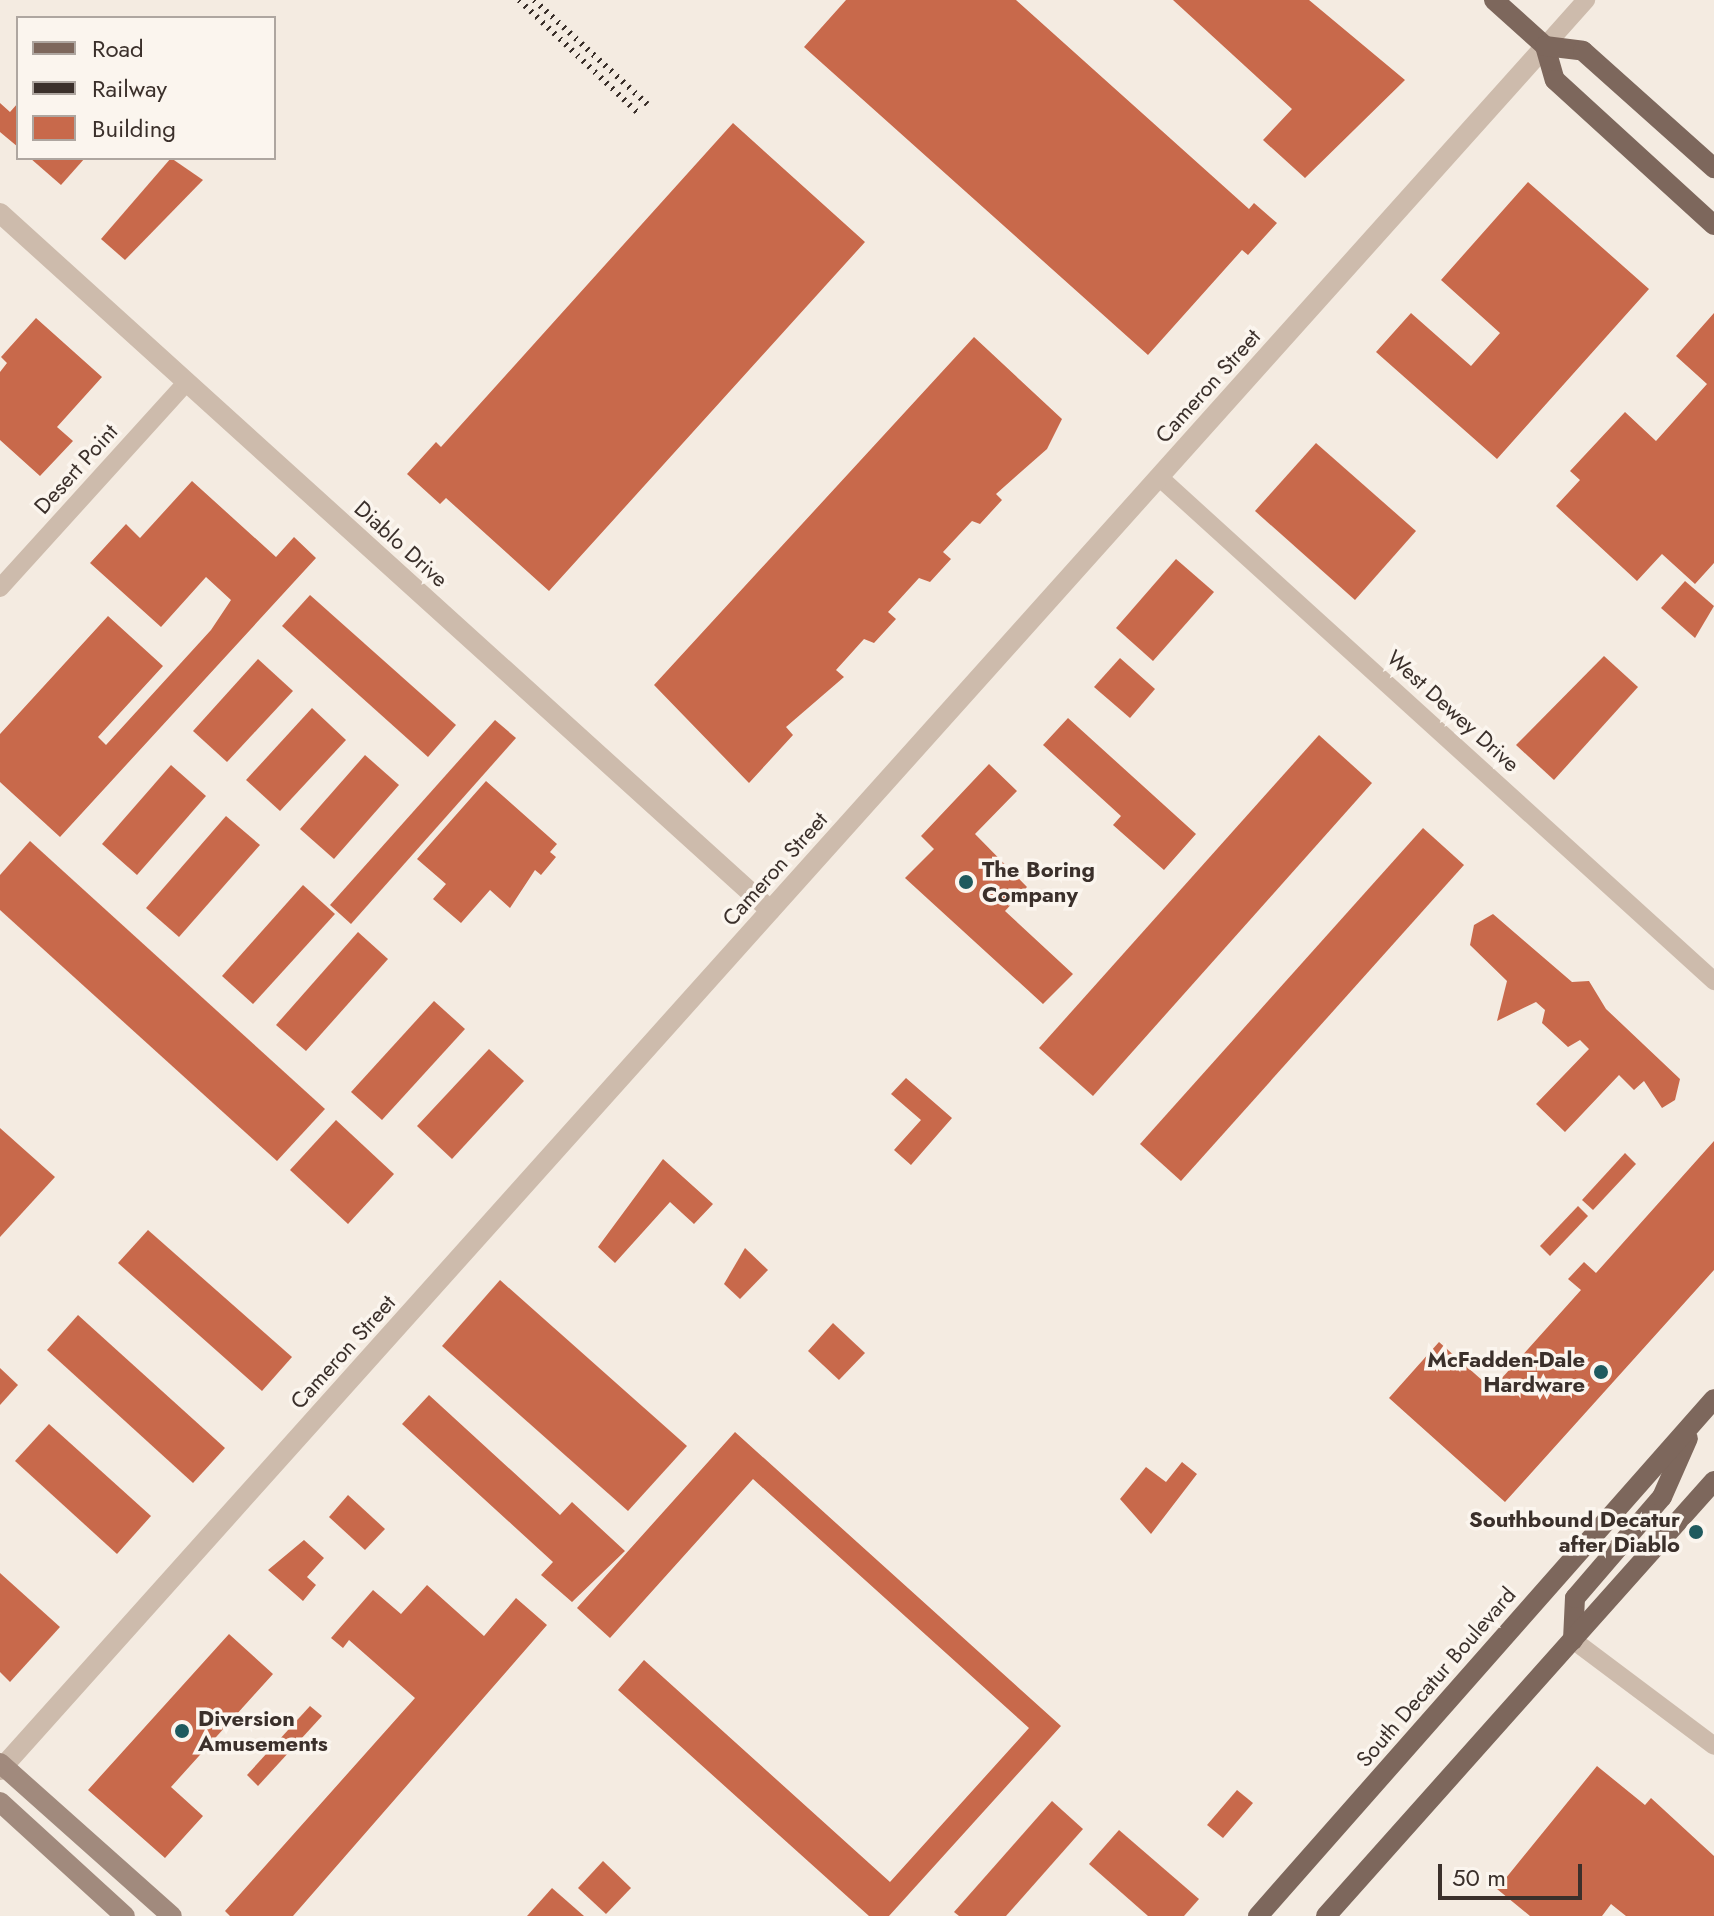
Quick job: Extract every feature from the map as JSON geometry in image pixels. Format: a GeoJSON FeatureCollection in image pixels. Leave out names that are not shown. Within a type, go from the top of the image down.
{"type":"FeatureCollection","features":[{"type":"Feature","properties":{"kind":"main road"},"geometry":{"type":"LineString","coordinates":[[1494,0],[1545,46],[1555,80],[1714,225]]}},
{"type":"Feature","properties":{"kind":"main road"},"geometry":{"type":"LineString","coordinates":[[1545,46],[1583,51],[1714,168]]}},
{"type":"Feature","properties":{"kind":"main road","name":"South Decatur Boulevard"},"geometry":{"type":"LineString","coordinates":[[1258,1916],[1714,1399]]}},
{"type":"Feature","properties":{"kind":"main road"},"geometry":{"type":"LineString","coordinates":[[1573,1640],[1575,1598],[1662,1497],[1696,1420]]}},
{"type":"Feature","properties":{"kind":"main road"},"geometry":{"type":"LineString","coordinates":[[1326,1916],[1714,1481]]}},
{"type":"Feature","properties":{"kind":"main road"},"geometry":{"type":"LineString","coordinates":[[1,1766],[172,1916]]}},
{"type":"Feature","properties":{"kind":"main road"},"geometry":{"type":"LineString","coordinates":[[0,1802],[125,1916]]}},
{"type":"Feature","properties":{"kind":"street","name":"Cameron Street"},"geometry":{"type":"LineString","coordinates":[[1,1766],[1586,0]]}},
{"type":"Feature","properties":{"kind":"street","name":"Diablo Drive"},"geometry":{"type":"LineString","coordinates":[[0,213],[770,910]]}},
{"type":"Feature","properties":{"kind":"street","name":"Desert Point"},"geometry":{"type":"LineString","coordinates":[[0,588],[187,382]]}},
{"type":"Feature","properties":{"kind":"street","name":"West Dewey Drive"},"geometry":{"type":"LineString","coordinates":[[1159,477],[1714,981]]}},
{"type":"Feature","properties":{"kind":"street"},"geometry":{"type":"LineString","coordinates":[[1573,1640],[1714,1746]]}},
{"type":"Feature","properties":{"kind":"building"},"geometry":{"type":"Polygon","coordinates":[[[846,0],[1016,0],[1249,209],[1254,203],[1277,223],[1248,255],[1242,250],[1148,355],[804,47],[846,0]]]}},
{"type":"Feature","properties":{"kind":"building"},"geometry":{"type":"Polygon","coordinates":[[[1173,0],[1309,0],[1405,80],[1305,178],[1263,140],[1292,109],[1173,0]]]}},
{"type":"Feature","properties":{"kind":"building"},"geometry":{"type":"Polygon","coordinates":[[[0,103],[10,112],[16,105],[16,145],[0,132],[0,103]]]}},
{"type":"Feature","properties":{"kind":"building"},"geometry":{"type":"Polygon","coordinates":[[[733,123],[865,242],[549,591],[446,498],[440,504],[407,474],[436,442],[441,447],[733,123]]]}},
{"type":"Feature","properties":{"kind":"building"},"geometry":{"type":"Polygon","coordinates":[[[32,160],[83,160],[61,185],[32,160]]]}},
{"type":"Feature","properties":{"kind":"building"},"geometry":{"type":"Polygon","coordinates":[[[169,160],[203,180],[125,260],[101,239],[169,160]]]}},
{"type":"Feature","properties":{"kind":"building"},"geometry":{"type":"Polygon","coordinates":[[[1528,182],[1649,289],[1497,459],[1376,352],[1411,313],[1471,366],[1500,333],[1441,280],[1528,182]]]}},
{"type":"Feature","properties":{"kind":"building"},"geometry":{"type":"Polygon","coordinates":[[[1714,313],[1714,563],[1695,584],[1662,554],[1637,581],[1556,506],[1580,480],[1570,471],[1625,412],[1656,441],[1707,384],[1676,356],[1714,313]]]}},
{"type":"Feature","properties":{"kind":"building"},"geometry":{"type":"Polygon","coordinates":[[[36,318],[102,377],[57,427],[73,441],[40,476],[0,440],[0,372],[7,363],[1,357],[36,318]]]}},
{"type":"Feature","properties":{"kind":"building"},"geometry":{"type":"Polygon","coordinates":[[[974,337],[1062,419],[1047,449],[996,494],[1002,500],[980,524],[972,521],[943,552],[951,559],[930,582],[919,578],[888,612],[896,619],[874,643],[864,639],[836,670],[844,677],[786,727],[793,735],[749,783],[654,685],[974,337]]]}},
{"type":"Feature","properties":{"kind":"building"},"geometry":{"type":"Polygon","coordinates":[[[1316,443],[1416,531],[1355,600],[1255,511],[1316,443]]]}},
{"type":"Feature","properties":{"kind":"building"},"geometry":{"type":"Polygon","coordinates":[[[192,481],[276,557],[294,537],[316,558],[60,837],[0,782],[0,734],[108,616],[163,666],[98,737],[106,745],[211,630],[231,600],[206,577],[161,627],[90,563],[126,524],[140,538],[192,481]]]}},
{"type":"Feature","properties":{"kind":"building"},"geometry":{"type":"Polygon","coordinates":[[[1176,559],[1214,592],[1153,661],[1116,628],[1176,559]]]}},
{"type":"Feature","properties":{"kind":"building"},"geometry":{"type":"Polygon","coordinates":[[[1685,581],[1714,606],[1695,638],[1661,608],[1685,581]]]}},
{"type":"Feature","properties":{"kind":"building"},"geometry":{"type":"Polygon","coordinates":[[[310,595],[456,725],[428,757],[282,626],[310,595]]]}},
{"type":"Feature","properties":{"kind":"building"},"geometry":{"type":"Polygon","coordinates":[[[1604,656],[1638,687],[1554,780],[1516,745],[1604,656]]]}},
{"type":"Feature","properties":{"kind":"building"},"geometry":{"type":"Polygon","coordinates":[[[1120,658],[1155,689],[1130,718],[1094,687],[1120,658]]]}},
{"type":"Feature","properties":{"kind":"building"},"geometry":{"type":"Polygon","coordinates":[[[258,659],[293,691],[227,762],[193,731],[258,659]]]}},
{"type":"Feature","properties":{"kind":"building"},"geometry":{"type":"Polygon","coordinates":[[[312,708],[346,740],[280,811],[246,780],[312,708]]]}},
{"type":"Feature","properties":{"kind":"building"},"geometry":{"type":"Polygon","coordinates":[[[1068,718],[1196,834],[1164,870],[1113,825],[1121,816],[1043,745],[1068,718]]]}},
{"type":"Feature","properties":{"kind":"building"},"geometry":{"type":"Polygon","coordinates":[[[495,720],[516,738],[351,924],[330,905],[495,720]]]}},
{"type":"Feature","properties":{"kind":"building"},"geometry":{"type":"Polygon","coordinates":[[[1319,735],[1372,783],[1093,1096],[1039,1048],[1319,735]]]}},
{"type":"Feature","properties":{"kind":"building"},"geometry":{"type":"Polygon","coordinates":[[[365,755],[399,785],[334,859],[300,829],[365,755]]]}},
{"type":"Feature","properties":{"kind":"building","name":"The Boring Company"},"geometry":{"type":"Polygon","coordinates":[[[989,764],[1017,791],[975,834],[1027,887],[1005,911],[1073,974],[1043,1004],[905,878],[934,849],[921,836],[989,764]]]}},
{"type":"Feature","properties":{"kind":"building"},"geometry":{"type":"Polygon","coordinates":[[[171,765],[206,796],[137,875],[102,844],[171,765]]]}},
{"type":"Feature","properties":{"kind":"building"},"geometry":{"type":"Polygon","coordinates":[[[486,781],[557,844],[550,852],[556,857],[541,875],[535,870],[510,908],[490,890],[461,923],[433,899],[446,884],[417,859],[486,781]]]}},
{"type":"Feature","properties":{"kind":"building"},"geometry":{"type":"Polygon","coordinates":[[[226,816],[260,845],[179,937],[146,908],[226,816]]]}},
{"type":"Feature","properties":{"kind":"building"},"geometry":{"type":"Polygon","coordinates":[[[1423,828],[1464,865],[1181,1181],[1140,1144],[1423,828]]]}},
{"type":"Feature","properties":{"kind":"building"},"geometry":{"type":"Polygon","coordinates":[[[30,841],[325,1109],[277,1161],[0,910],[0,875],[30,841]]]}},
{"type":"Feature","properties":{"kind":"building"},"geometry":{"type":"Polygon","coordinates":[[[303,885],[335,914],[253,1004],[222,976],[303,885]]]}},
{"type":"Feature","properties":{"kind":"building"},"geometry":{"type":"Polygon","coordinates":[[[1493,914],[1572,982],[1589,981],[1606,1009],[1680,1079],[1675,1100],[1662,1108],[1644,1081],[1634,1090],[1619,1075],[1565,1132],[1536,1104],[1589,1049],[1580,1040],[1568,1047],[1542,1023],[1545,1010],[1536,1002],[1497,1021],[1507,981],[1470,945],[1474,925],[1493,914]]]}},
{"type":"Feature","properties":{"kind":"building"},"geometry":{"type":"Polygon","coordinates":[[[358,932],[388,959],[306,1051],[276,1025],[358,932]]]}},
{"type":"Feature","properties":{"kind":"building"},"geometry":{"type":"Polygon","coordinates":[[[434,1001],[465,1029],[382,1120],[351,1092],[434,1001]]]}},
{"type":"Feature","properties":{"kind":"building"},"geometry":{"type":"Polygon","coordinates":[[[489,1049],[524,1081],[452,1159],[417,1126],[489,1049]]]}},
{"type":"Feature","properties":{"kind":"building"},"geometry":{"type":"Polygon","coordinates":[[[906,1078],[952,1118],[911,1165],[894,1150],[921,1120],[891,1094],[906,1078]]]}},
{"type":"Feature","properties":{"kind":"building"},"geometry":{"type":"Polygon","coordinates":[[[336,1120],[394,1174],[348,1224],[290,1170],[336,1120]]]}},
{"type":"Feature","properties":{"kind":"building"},"geometry":{"type":"Polygon","coordinates":[[[0,1128],[55,1177],[0,1237],[0,1128]]]}},
{"type":"Feature","properties":{"kind":"building"},"geometry":{"type":"Polygon","coordinates":[[[1714,1141],[1714,1270],[1505,1502],[1389,1398],[1439,1342],[1492,1389],[1581,1290],[1568,1279],[1584,1262],[1596,1273],[1714,1141]]]}},
{"type":"Feature","properties":{"kind":"building"},"geometry":{"type":"Polygon","coordinates":[[[1625,1153],[1636,1164],[1593,1210],[1582,1200],[1625,1153]]]}},
{"type":"Feature","properties":{"kind":"building"},"geometry":{"type":"Polygon","coordinates":[[[663,1159],[713,1204],[694,1224],[670,1202],[615,1263],[598,1247],[663,1159]]]}},
{"type":"Feature","properties":{"kind":"building"},"geometry":{"type":"Polygon","coordinates":[[[1578,1206],[1588,1216],[1550,1256],[1540,1246],[1578,1206]]]}},
{"type":"Feature","properties":{"kind":"building"},"geometry":{"type":"Polygon","coordinates":[[[148,1230],[292,1357],[262,1391],[118,1263],[148,1230]]]}},
{"type":"Feature","properties":{"kind":"building"},"geometry":{"type":"Polygon","coordinates":[[[745,1248],[768,1270],[740,1299],[724,1284],[745,1248]]]}},
{"type":"Feature","properties":{"kind":"building"},"geometry":{"type":"Polygon","coordinates":[[[500,1280],[687,1446],[628,1511],[442,1346],[500,1280]]]}},
{"type":"Feature","properties":{"kind":"building"},"geometry":{"type":"Polygon","coordinates":[[[78,1315],[225,1448],[193,1483],[47,1350],[78,1315]]]}},
{"type":"Feature","properties":{"kind":"building"},"geometry":{"type":"Polygon","coordinates":[[[833,1323],[865,1353],[839,1380],[808,1351],[833,1323]]]}},
{"type":"Feature","properties":{"kind":"building"},"geometry":{"type":"Polygon","coordinates":[[[0,1368],[18,1385],[0,1405],[0,1368]]]}},
{"type":"Feature","properties":{"kind":"building"},"geometry":{"type":"Polygon","coordinates":[[[429,1395],[560,1515],[572,1502],[625,1551],[572,1602],[541,1575],[553,1562],[402,1424],[429,1395]]]}},
{"type":"Feature","properties":{"kind":"building"},"geometry":{"type":"Polygon","coordinates":[[[49,1424],[151,1516],[117,1554],[15,1461],[49,1424]]]}},
{"type":"Feature","properties":{"kind":"building"},"geometry":{"type":"Polygon","coordinates":[[[735,1432],[1061,1726],[889,1916],[869,1916],[618,1690],[644,1660],[890,1882],[1029,1728],[753,1479],[610,1638],[577,1608],[735,1432]]]}},
{"type":"Feature","properties":{"kind":"building"},"geometry":{"type":"Polygon","coordinates":[[[1182,1462],[1197,1474],[1151,1534],[1120,1499],[1146,1467],[1166,1482],[1182,1462]]]}},
{"type":"Feature","properties":{"kind":"building"},"geometry":{"type":"Polygon","coordinates":[[[348,1495],[385,1529],[365,1550],[329,1517],[348,1495]]]}},
{"type":"Feature","properties":{"kind":"building"},"geometry":{"type":"Polygon","coordinates":[[[304,1540],[324,1558],[307,1577],[316,1585],[303,1601],[268,1570],[304,1540]]]}},
{"type":"Feature","properties":{"kind":"building"},"geometry":{"type":"Polygon","coordinates":[[[0,1573],[60,1627],[10,1682],[0,1672],[0,1573]]]}},
{"type":"Feature","properties":{"kind":"building"},"geometry":{"type":"Polygon","coordinates":[[[427,1585],[484,1636],[516,1598],[547,1625],[293,1916],[230,1916],[225,1911],[415,1698],[349,1640],[343,1648],[331,1638],[373,1590],[401,1614],[427,1585]]]}},
{"type":"Feature","properties":{"kind":"building","name":"Diversion Amusements"},"geometry":{"type":"Polygon","coordinates":[[[229,1634],[273,1674],[171,1787],[203,1816],[165,1858],[88,1790],[229,1634]]]}},
{"type":"Feature","properties":{"kind":"building"},"geometry":{"type":"Polygon","coordinates":[[[310,1706],[322,1716],[258,1786],[247,1775],[310,1706]]]}},
{"type":"Feature","properties":{"kind":"building"},"geometry":{"type":"Polygon","coordinates":[[[1597,1766],[1645,1805],[1651,1798],[1714,1856],[1714,1916],[1626,1916],[1611,1904],[1602,1916],[1530,1916],[1497,1889],[1597,1766]]]}},
{"type":"Feature","properties":{"kind":"building"},"geometry":{"type":"Polygon","coordinates":[[[1237,1790],[1253,1803],[1223,1838],[1207,1825],[1237,1790]]]}},
{"type":"Feature","properties":{"kind":"building"},"geometry":{"type":"Polygon","coordinates":[[[1052,1801],[1083,1829],[1006,1916],[959,1916],[954,1912],[1052,1801]]]}},
{"type":"Feature","properties":{"kind":"building"},"geometry":{"type":"Polygon","coordinates":[[[1119,1830],[1199,1899],[1184,1916],[1148,1916],[1089,1864],[1119,1830]]]}},
{"type":"Feature","properties":{"kind":"building"},"geometry":{"type":"Polygon","coordinates":[[[603,1861],[631,1888],[606,1914],[578,1888],[603,1861]]]}},
{"type":"Feature","properties":{"kind":"building"},"geometry":{"type":"Polygon","coordinates":[[[552,1888],[584,1916],[527,1916],[552,1888]]]}},
{"type":"Feature","properties":{"kind":"railway"},"geometry":{"type":"LineString","coordinates":[[519,0],[638,113]]}},
{"type":"Feature","properties":{"kind":"railway"},"geometry":{"type":"LineString","coordinates":[[534,0],[647,104]]}},
{"type":"Feature","properties":{"kind":"place","name":"The Boring Company"},"geometry":{"type":"Point","coordinates":[966,882]}},
{"type":"Feature","properties":{"kind":"place","name":"McFadden-Dale Hardware"},"geometry":{"type":"Point","coordinates":[1601,1372]}},
{"type":"Feature","properties":{"kind":"place","name":"Southbound Decatur after Diablo"},"geometry":{"type":"Point","coordinates":[1696,1532]}},
{"type":"Feature","properties":{"kind":"place","name":"Diversion Amusements"},"geometry":{"type":"Point","coordinates":[182,1731]}}]}
